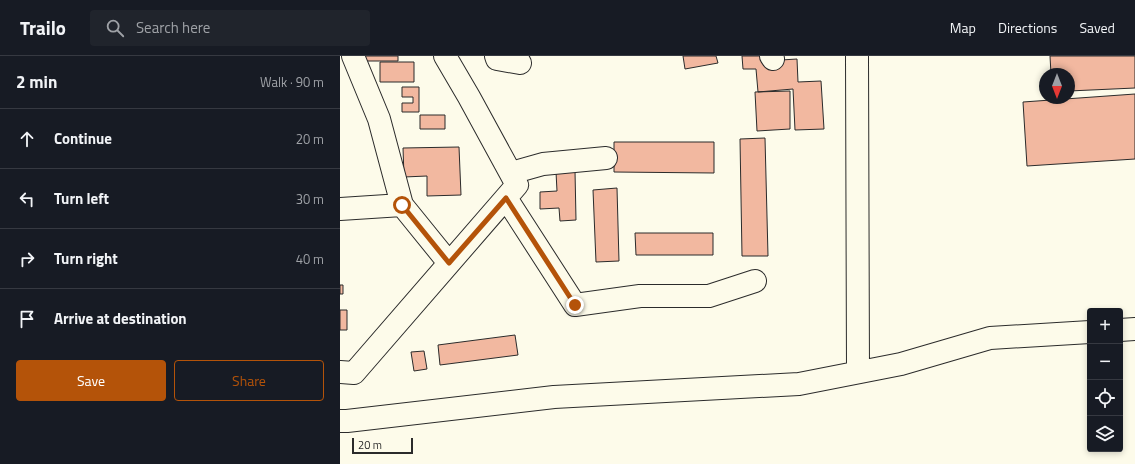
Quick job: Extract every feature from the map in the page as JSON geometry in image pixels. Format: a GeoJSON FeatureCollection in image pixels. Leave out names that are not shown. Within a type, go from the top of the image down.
{"type":"FeatureCollection","features":[{"type":"Feature","properties":{"kind":"lane"},"geometry":{"type":"LineString","coordinates":[[353,56],[379,119],[402,205],[449,263]]}},
{"type":"Feature","properties":{"kind":"lane"},"geometry":{"type":"LineString","coordinates":[[340,372],[354,373],[517,185],[445,56]]}},
{"type":"Feature","properties":{"kind":"lane"},"geometry":{"type":"LineString","coordinates":[[496,56],[497,59],[520,63]]}},
{"type":"Feature","properties":{"kind":"lane"},"geometry":{"type":"LineString","coordinates":[[857,56],[858,372]]}},
{"type":"Feature","properties":{"kind":"lane"},"geometry":{"type":"LineString","coordinates":[[511,173],[543,164],[606,158]]}},
{"type":"Feature","properties":{"kind":"lane"},"geometry":{"type":"LineString","coordinates":[[506,198],[575,305],[640,296],[709,296],[755,281]]}},
{"type":"Feature","properties":{"kind":"lane"},"geometry":{"type":"LineString","coordinates":[[340,209],[402,205]]}},
{"type":"Feature","properties":{"kind":"lane"},"geometry":{"type":"LineString","coordinates":[[1123,330],[1135,329]]}},
{"type":"Feature","properties":{"kind":"lane"},"geometry":{"type":"LineString","coordinates":[[340,421],[363,420],[554,397],[799,384],[901,364],[990,338],[1087,332]]}},
{"type":"Feature","properties":{"kind":"building"},"geometry":{"type":"Polygon","coordinates":[[[364,56],[398,56],[398,61],[364,61],[364,56]]]}},
{"type":"Feature","properties":{"kind":"building"},"geometry":{"type":"Polygon","coordinates":[[[683,56],[716,56],[718,63],[685,69],[683,56]]]}},
{"type":"Feature","properties":{"kind":"building"},"geometry":{"type":"Polygon","coordinates":[[[742,56],[765,56],[765,61],[797,59],[798,82],[821,81],[824,129],[795,130],[793,89],[758,92],[756,69],[743,69],[742,56]]]}},
{"type":"Feature","properties":{"kind":"building"},"geometry":{"type":"Polygon","coordinates":[[[1050,56],[1135,56],[1135,88],[1075,91],[1075,68],[1051,68],[1050,56]]]}},
{"type":"Feature","properties":{"kind":"building"},"geometry":{"type":"Polygon","coordinates":[[[380,62],[414,62],[414,82],[380,82],[380,62]]]}},
{"type":"Feature","properties":{"kind":"building"},"geometry":{"type":"Polygon","coordinates":[[[402,87],[419,87],[419,112],[402,112],[402,103],[413,103],[413,97],[402,97],[402,87]]]}},
{"type":"Feature","properties":{"kind":"building"},"geometry":{"type":"Polygon","coordinates":[[[790,91],[790,129],[757,131],[755,92],[790,91]]]}},
{"type":"Feature","properties":{"kind":"building"},"geometry":{"type":"Polygon","coordinates":[[[1135,94],[1135,159],[1027,166],[1023,102],[1039,101],[1039,104],[1075,104],[1075,98],[1135,94]]]}},
{"type":"Feature","properties":{"kind":"building"},"geometry":{"type":"Polygon","coordinates":[[[420,115],[445,115],[445,129],[420,129],[420,115]]]}},
{"type":"Feature","properties":{"kind":"building"},"geometry":{"type":"Polygon","coordinates":[[[765,138],[768,256],[742,256],[740,139],[765,138]]]}},
{"type":"Feature","properties":{"kind":"building"},"geometry":{"type":"Polygon","coordinates":[[[614,142],[714,142],[714,173],[614,172],[614,142]]]}},
{"type":"Feature","properties":{"kind":"building"},"geometry":{"type":"Polygon","coordinates":[[[459,147],[461,195],[427,196],[427,176],[404,177],[403,148],[459,147]]]}},
{"type":"Feature","properties":{"kind":"building"},"geometry":{"type":"Polygon","coordinates":[[[575,171],[576,220],[560,221],[559,208],[540,209],[540,192],[557,191],[556,172],[575,171]]]}},
{"type":"Feature","properties":{"kind":"building"},"geometry":{"type":"Polygon","coordinates":[[[617,188],[619,261],[596,262],[593,190],[617,188]]]}},
{"type":"Feature","properties":{"kind":"building"},"geometry":{"type":"Polygon","coordinates":[[[635,233],[713,233],[713,255],[636,255],[635,233]]]}},
{"type":"Feature","properties":{"kind":"building"},"geometry":{"type":"Polygon","coordinates":[[[340,285],[343,285],[343,294],[340,294],[340,285]]]}},
{"type":"Feature","properties":{"kind":"building"},"geometry":{"type":"Polygon","coordinates":[[[340,310],[347,310],[347,330],[340,330],[340,310]]]}},
{"type":"Feature","properties":{"kind":"building"},"geometry":{"type":"Polygon","coordinates":[[[515,335],[518,355],[440,365],[438,345],[515,335]]]}},
{"type":"Feature","properties":{"kind":"building"},"geometry":{"type":"Polygon","coordinates":[[[424,351],[427,369],[414,371],[411,352],[424,351]]]}},
{"type":"Feature","properties":{"kind":"route"},"geometry":{"type":"LineString","coordinates":[[402,205],[449,263],[506,198],[575,305]]}}]}
